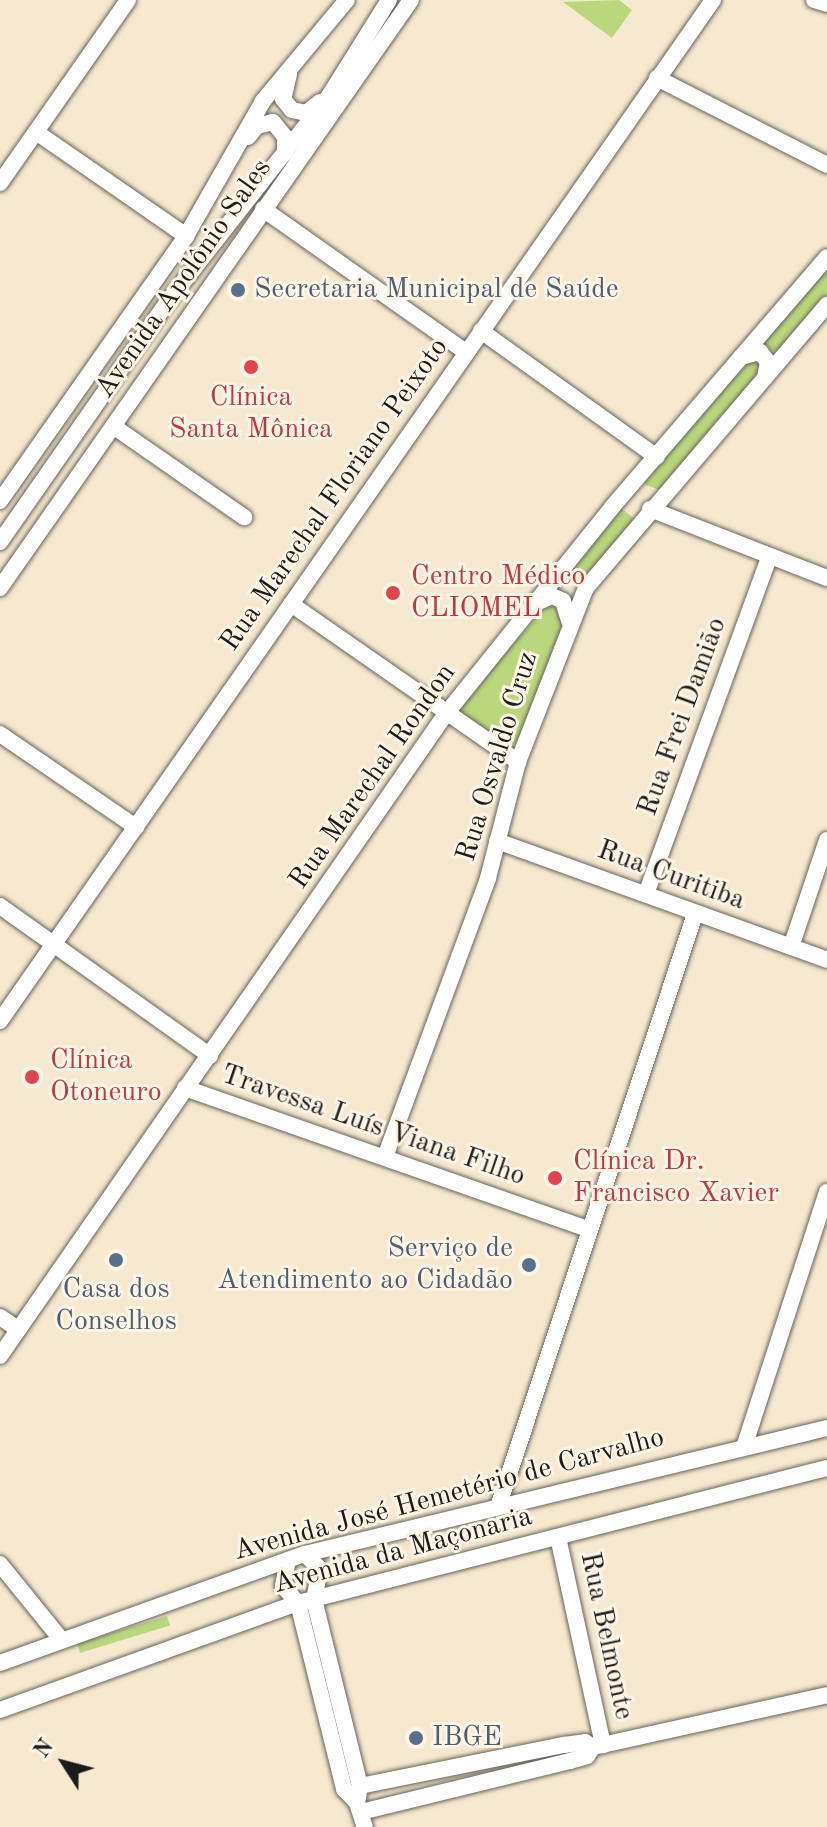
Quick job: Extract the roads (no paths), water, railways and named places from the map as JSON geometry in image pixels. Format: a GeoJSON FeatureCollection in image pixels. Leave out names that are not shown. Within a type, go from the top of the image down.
{"type":"FeatureCollection","features":[{"type":"Feature","properties":{"kind":"street"},"geometry":{"type":"LineString","coordinates":[[0,183],[128,0]]}},
{"type":"Feature","properties":{"kind":"street","name":"Avenida Apolônio Sales"},"geometry":{"type":"LineString","coordinates":[[0,501],[186,236],[263,101],[347,0]]}},
{"type":"Feature","properties":{"kind":"street","name":"Avenida Apolônio Sales"},"geometry":{"type":"LineString","coordinates":[[0,588],[263,209],[368,50],[389,0]]}},
{"type":"Feature","properties":{"kind":"street","name":"Avenida Apolônio Sales"},"geometry":{"type":"LineString","coordinates":[[0,542],[169,300],[329,96],[411,0]]}},
{"type":"Feature","properties":{"kind":"street","name":"Rua Marechal Floriano Peixoto"},"geometry":{"type":"LineString","coordinates":[[0,1021],[713,0]]}},
{"type":"Feature","properties":{"kind":"street"},"geometry":{"type":"LineString","coordinates":[[814,0],[827,4]]}},
{"type":"Feature","properties":{"kind":"street"},"geometry":{"type":"LineString","coordinates":[[291,68],[283,88],[292,110],[306,113],[329,96]]}},
{"type":"Feature","properties":{"kind":"street"},"geometry":{"type":"LineString","coordinates":[[657,78],[827,165]]}},
{"type":"Feature","properties":{"kind":"street"},"geometry":{"type":"LineString","coordinates":[[237,149],[257,126],[273,122],[285,137],[285,153]]}},
{"type":"Feature","properties":{"kind":"street"},"geometry":{"type":"LineString","coordinates":[[36,132],[186,236]]}},
{"type":"Feature","properties":{"kind":"street"},"geometry":{"type":"LineString","coordinates":[[263,209],[466,352]]}},
{"type":"Feature","properties":{"kind":"street","name":"Rua Marechal Rondon"},"geometry":{"type":"LineString","coordinates":[[0,1356],[445,715],[613,506],[827,257]]}},
{"type":"Feature","properties":{"kind":"street","name":"Rua Osvaldo Cruz"},"geometry":{"type":"LineString","coordinates":[[385,1157],[448,993],[497,841],[518,762],[569,621],[586,588],[635,525],[827,305]]}},
{"type":"Feature","properties":{"kind":"street"},"geometry":{"type":"LineString","coordinates":[[767,327],[764,344],[771,352],[792,346]]}},
{"type":"Feature","properties":{"kind":"street"},"geometry":{"type":"LineString","coordinates":[[481,331],[657,457]]}},
{"type":"Feature","properties":{"kind":"street"},"geometry":{"type":"LineString","coordinates":[[741,357],[760,352],[768,362],[765,378]]}},
{"type":"Feature","properties":{"kind":"street"},"geometry":{"type":"LineString","coordinates":[[113,426],[244,517]]}},
{"type":"Feature","properties":{"kind":"street"},"geometry":{"type":"LineString","coordinates":[[645,472],[653,489],[667,489]]}},
{"type":"Feature","properties":{"kind":"street"},"geometry":{"type":"LineString","coordinates":[[613,506],[631,504],[635,525]]}},
{"type":"Feature","properties":{"kind":"street"},"geometry":{"type":"LineString","coordinates":[[650,509],[827,578]]}},
{"type":"Feature","properties":{"kind":"street","name":"Rua Frei Damião"},"geometry":{"type":"LineString","coordinates":[[646,894],[769,557]]}},
{"type":"Feature","properties":{"kind":"street"},"geometry":{"type":"LineString","coordinates":[[563,571],[570,584],[586,588]]}},
{"type":"Feature","properties":{"kind":"street"},"geometry":{"type":"LineString","coordinates":[[536,603],[552,596],[563,601],[569,621]]}},
{"type":"Feature","properties":{"kind":"street"},"geometry":{"type":"LineString","coordinates":[[291,604],[445,715],[518,762]]}},
{"type":"Feature","properties":{"kind":"street"},"geometry":{"type":"LineString","coordinates":[[0,734],[136,827]]}},
{"type":"Feature","properties":{"kind":"street"},"geometry":{"type":"LineString","coordinates":[[791,947],[827,840]]}},
{"type":"Feature","properties":{"kind":"street","name":"Rua Curitiba"},"geometry":{"type":"LineString","coordinates":[[497,841],[827,960]]}},
{"type":"Feature","properties":{"kind":"street"},"geometry":{"type":"LineString","coordinates":[[0,906],[210,1056]]}},
{"type":"Feature","properties":{"kind":"street"},"geometry":{"type":"LineString","coordinates":[[498,1507],[695,914]]}},
{"type":"Feature","properties":{"kind":"street","name":"Travessa Luís Viana Filho"},"geometry":{"type":"LineString","coordinates":[[185,1088],[588,1229]]}},
{"type":"Feature","properties":{"kind":"street"},"geometry":{"type":"LineString","coordinates":[[745,1444],[827,1192]]}},
{"type":"Feature","properties":{"kind":"street"},"geometry":{"type":"LineString","coordinates":[[0,1317],[18,1329]]}},
{"type":"Feature","properties":{"kind":"street","name":"Avenida José Hemetério de Carvalho"},"geometry":{"type":"LineString","coordinates":[[0,1663],[60,1638],[305,1554],[745,1444],[827,1428]]}},
{"type":"Feature","properties":{"kind":"street","name":"Avenida da Maçonaria"},"geometry":{"type":"LineString","coordinates":[[0,1710],[306,1601],[827,1468]]}},
{"type":"Feature","properties":{"kind":"street","name":"Rua Belmonte"},"geometry":{"type":"LineString","coordinates":[[558,1537],[598,1746]]}},
{"type":"Feature","properties":{"kind":"street"},"geometry":{"type":"LineString","coordinates":[[305,1554],[320,1569],[306,1601],[344,1789],[361,1807]]}},
{"type":"Feature","properties":{"kind":"street"},"geometry":{"type":"LineString","coordinates":[[288,1560],[283,1586],[306,1601]]}},
{"type":"Feature","properties":{"kind":"street"},"geometry":{"type":"LineString","coordinates":[[0,1564],[60,1638]]}},
{"type":"Feature","properties":{"kind":"street"},"geometry":{"type":"LineString","coordinates":[[361,1807],[578,1758],[598,1746],[827,1695]]}},
{"type":"Feature","properties":{"kind":"street"},"geometry":{"type":"LineString","coordinates":[[361,1807],[564,1745],[585,1742],[598,1746]]}},
{"type":"Feature","properties":{"kind":"place","name":"Secretaria Municipal de Saúde"},"geometry":{"type":"Point","coordinates":[238,290]}},
{"type":"Feature","properties":{"kind":"place","name":"Clínica Santa Mônica"},"geometry":{"type":"Point","coordinates":[251,367]}},
{"type":"Feature","properties":{"kind":"place","name":"Centro Médico CLIOMEL"},"geometry":{"type":"Point","coordinates":[393,593]}},
{"type":"Feature","properties":{"kind":"place","name":"Clínica Otoneuro"},"geometry":{"type":"Point","coordinates":[32,1077]}},
{"type":"Feature","properties":{"kind":"place","name":"Clínica Dr. Francisco Xavier"},"geometry":{"type":"Point","coordinates":[555,1178]}},
{"type":"Feature","properties":{"kind":"place","name":"Casa dos Conselhos"},"geometry":{"type":"Point","coordinates":[116,1260]}},
{"type":"Feature","properties":{"kind":"place","name":"Serviço de Atendimento ao Cidadão"},"geometry":{"type":"Point","coordinates":[529,1265]}},
{"type":"Feature","properties":{"kind":"place","name":"IBGE"},"geometry":{"type":"Point","coordinates":[416,1738]}}]}
